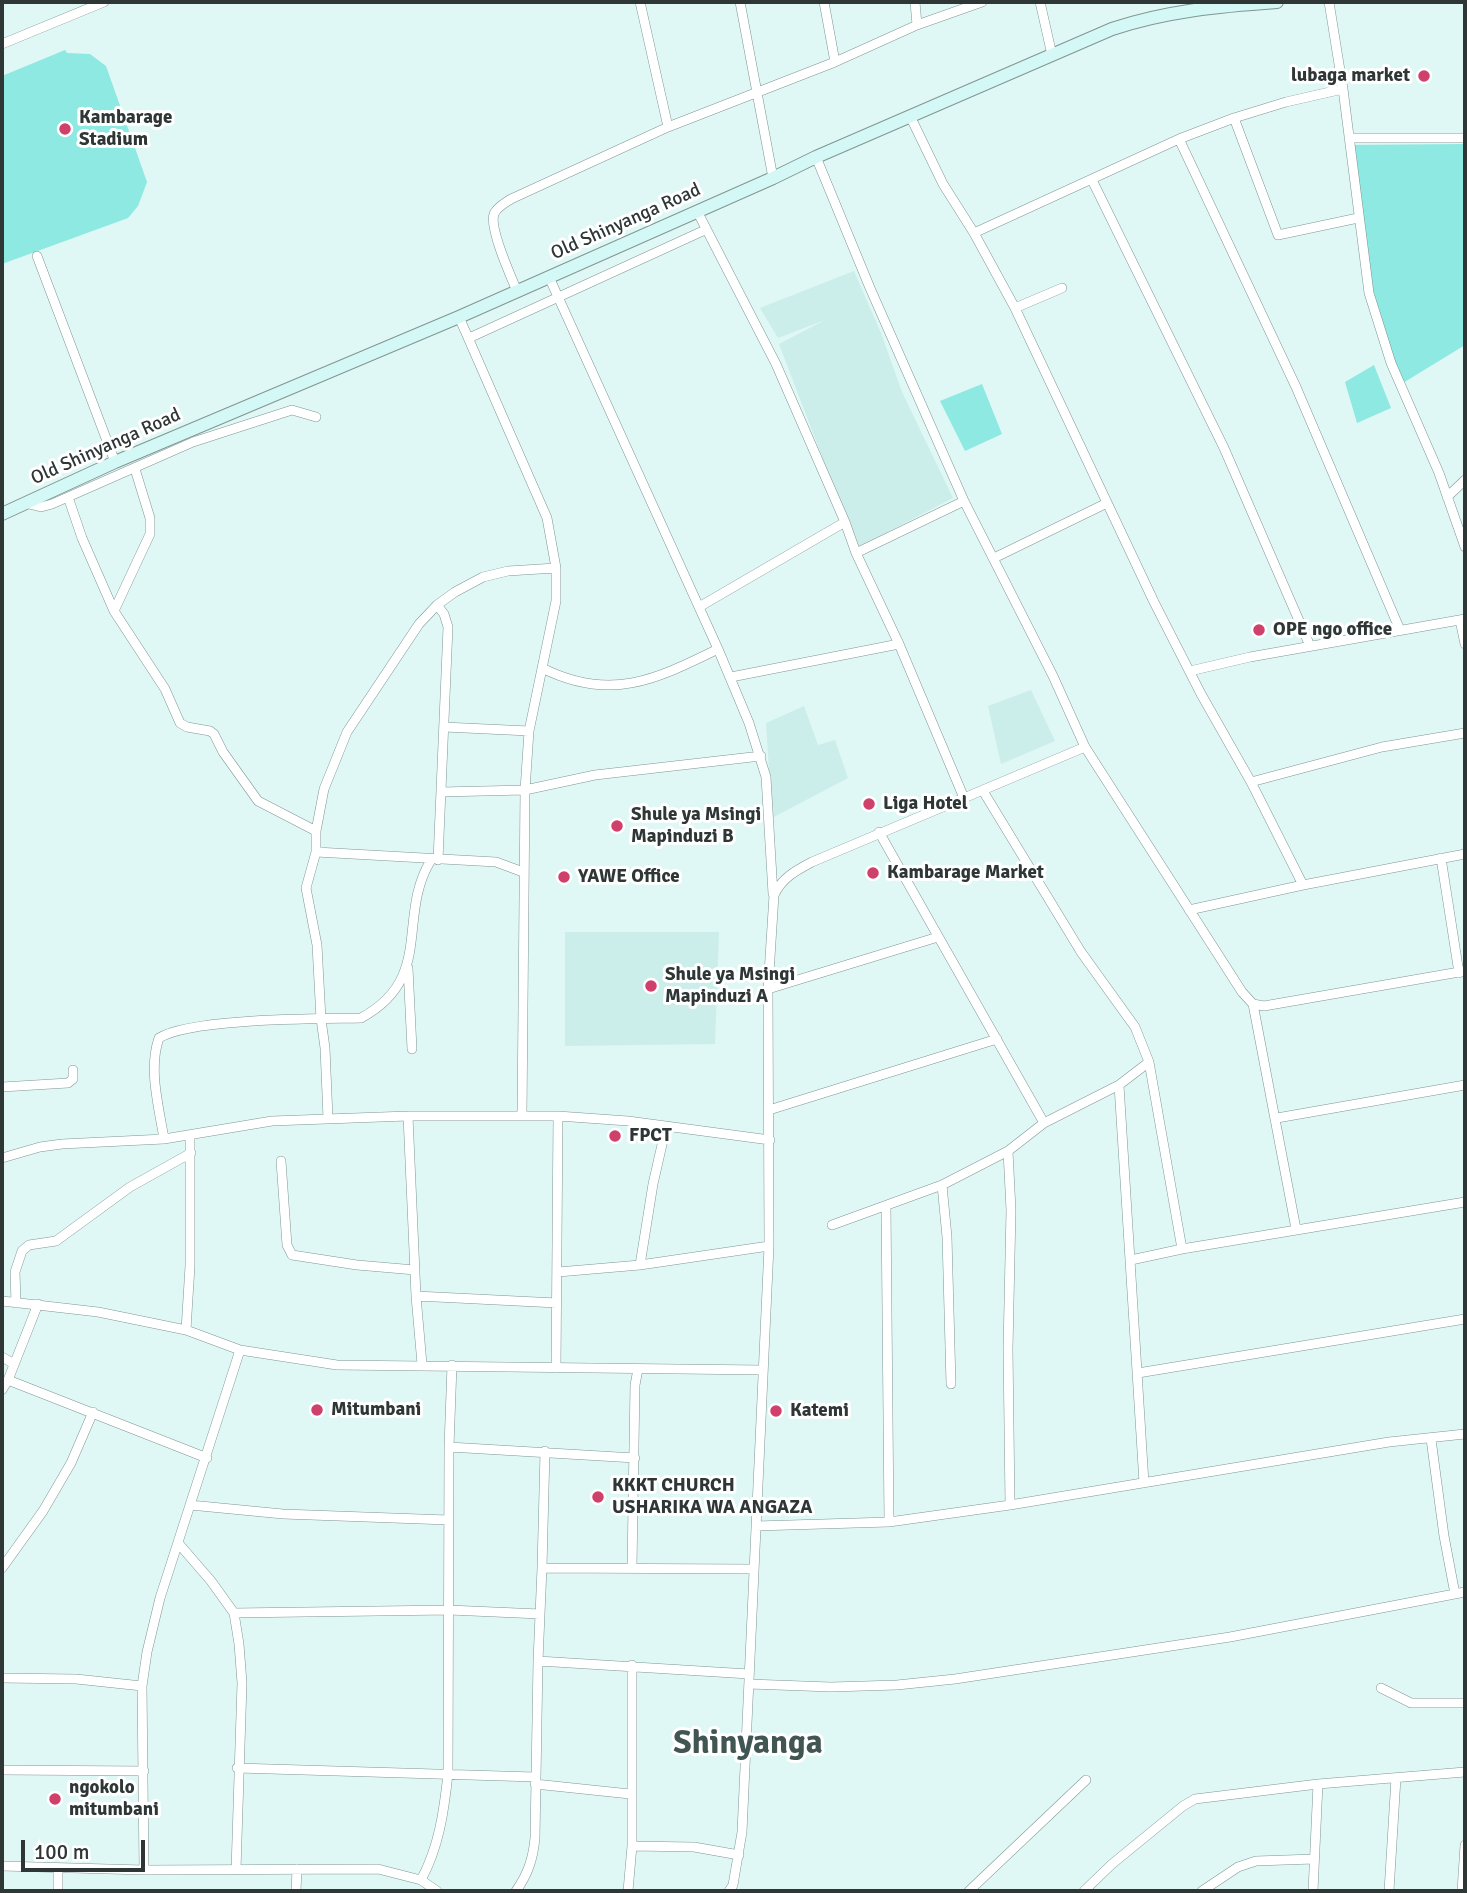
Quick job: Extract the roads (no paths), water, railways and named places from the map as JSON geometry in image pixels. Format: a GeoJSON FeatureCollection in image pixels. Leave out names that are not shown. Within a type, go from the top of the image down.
{"type":"FeatureCollection","features":[{"type":"Feature","properties":{"kind":"main road","name":"Old Shinyanga Road"},"geometry":{"type":"LineString","coordinates":[[2,513],[115,462],[459,317],[816,157],[1112,29],[1156,16],[1208,7],[1277,2]]}},
{"type":"Feature","properties":{"kind":"street"},"geometry":{"type":"LineString","coordinates":[[2,42],[88,5],[104,2]]}},
{"type":"Feature","properties":{"kind":"street"},"geometry":{"type":"LineString","coordinates":[[640,2],[668,127]]}},
{"type":"Feature","properties":{"kind":"street"},"geometry":{"type":"LineString","coordinates":[[740,2],[774,178]]}},
{"type":"Feature","properties":{"kind":"street"},"geometry":{"type":"LineString","coordinates":[[824,2],[835,62]]}},
{"type":"Feature","properties":{"kind":"street"},"geometry":{"type":"LineString","coordinates":[[915,2],[917,25]]}},
{"type":"Feature","properties":{"kind":"street"},"geometry":{"type":"LineString","coordinates":[[1040,2],[1052,55]]}},
{"type":"Feature","properties":{"kind":"street"},"geometry":{"type":"LineString","coordinates":[[1329,2],[1369,293],[1391,363],[1465,547]]}},
{"type":"Feature","properties":{"kind":"street"},"geometry":{"type":"LineString","coordinates":[[517,291],[494,228],[493,218],[496,211],[511,199],[668,127],[757,94],[917,25],[978,3]]}},
{"type":"Feature","properties":{"kind":"street"},"geometry":{"type":"LineString","coordinates":[[974,233],[1179,139],[1286,102],[1343,89]]}},
{"type":"Feature","properties":{"kind":"street"},"geometry":{"type":"LineString","coordinates":[[910,116],[943,184],[974,233],[1015,308],[1154,602],[1303,885]]}},
{"type":"Feature","properties":{"kind":"street"},"geometry":{"type":"LineString","coordinates":[[1234,118],[1278,235],[1358,218]]}},
{"type":"Feature","properties":{"kind":"street"},"geometry":{"type":"LineString","coordinates":[[1349,138],[1465,138]]}},
{"type":"Feature","properties":{"kind":"street"},"geometry":{"type":"LineString","coordinates":[[1179,139],[1296,387],[1400,630]]}},
{"type":"Feature","properties":{"kind":"street"},"geometry":{"type":"LineString","coordinates":[[816,157],[870,288],[964,501],[1053,676],[1085,747],[1188,910],[1242,992],[1254,1004],[1296,1229]]}},
{"type":"Feature","properties":{"kind":"street"},"geometry":{"type":"LineString","coordinates":[[1092,180],[1224,448],[1310,646]]}},
{"type":"Feature","properties":{"kind":"street"},"geometry":{"type":"LineString","coordinates":[[697,211],[776,364],[964,798]]}},
{"type":"Feature","properties":{"kind":"street"},"geometry":{"type":"LineString","coordinates":[[469,338],[705,230]]}},
{"type":"Feature","properties":{"kind":"street"},"geometry":{"type":"LineString","coordinates":[[37,257],[115,462]]}},
{"type":"Feature","properties":{"kind":"street"},"geometry":{"type":"LineString","coordinates":[[549,277],[719,649],[761,756],[766,777],[774,895],[768,989],[769,1246],[742,1832],[733,1885],[729,1891]]}},
{"type":"Feature","properties":{"kind":"street"},"geometry":{"type":"LineString","coordinates":[[1015,308],[1062,288]]}},
{"type":"Feature","properties":{"kind":"street"},"geometry":{"type":"LineString","coordinates":[[459,317],[547,518],[556,568],[556,601],[528,732],[523,872],[522,1116]]}},
{"type":"Feature","properties":{"kind":"street"},"geometry":{"type":"LineString","coordinates":[[25,503],[41,506],[68,497],[193,442],[292,410],[316,417]]}},
{"type":"Feature","properties":{"kind":"street"},"geometry":{"type":"LineString","coordinates":[[114,611],[150,534],[150,519],[135,469]]}},
{"type":"Feature","properties":{"kind":"street"},"geometry":{"type":"LineString","coordinates":[[1447,497],[1465,480]]}},
{"type":"Feature","properties":{"kind":"street"},"geometry":{"type":"LineString","coordinates":[[68,497],[82,538],[114,611],[166,689],[180,723],[214,734],[223,752],[258,802],[316,831]]}},
{"type":"Feature","properties":{"kind":"street"},"geometry":{"type":"LineString","coordinates":[[856,553],[964,501]]}},
{"type":"Feature","properties":{"kind":"street"},"geometry":{"type":"LineString","coordinates":[[994,558],[1107,503]]}},
{"type":"Feature","properties":{"kind":"street"},"geometry":{"type":"LineString","coordinates":[[699,607],[845,522]]}},
{"type":"Feature","properties":{"kind":"street"},"geometry":{"type":"LineString","coordinates":[[328,1118],[317,946],[306,887],[316,852],[316,831],[324,789],[348,732],[419,624],[438,605],[483,577],[556,568]]}},
{"type":"Feature","properties":{"kind":"street"},"geometry":{"type":"LineString","coordinates":[[412,1049],[408,967],[418,885],[435,860],[441,792],[447,627],[444,614],[438,605]]}},
{"type":"Feature","properties":{"kind":"street"},"geometry":{"type":"LineString","coordinates":[[1190,671],[1310,646],[1463,620],[1465,644]]}},
{"type":"Feature","properties":{"kind":"street"},"geometry":{"type":"LineString","coordinates":[[731,677],[899,644]]}},
{"type":"Feature","properties":{"kind":"street"},"geometry":{"type":"LineString","coordinates":[[542,668],[583,684],[622,686],[679,668],[719,649]]}},
{"type":"Feature","properties":{"kind":"street"},"geometry":{"type":"LineString","coordinates":[[444,727],[528,732]]}},
{"type":"Feature","properties":{"kind":"street"},"geometry":{"type":"LineString","coordinates":[[1251,782],[1382,747],[1465,733]]}},
{"type":"Feature","properties":{"kind":"street"},"geometry":{"type":"LineString","coordinates":[[774,895],[779,884],[792,873],[879,832],[983,792],[1085,747]]}},
{"type":"Feature","properties":{"kind":"street"},"geometry":{"type":"LineString","coordinates":[[441,792],[525,790],[595,775],[761,756]]}},
{"type":"Feature","properties":{"kind":"street"},"geometry":{"type":"LineString","coordinates":[[983,792],[1081,952],[1135,1027],[1149,1062],[1182,1249]]}},
{"type":"Feature","properties":{"kind":"street"},"geometry":{"type":"LineString","coordinates":[[879,832],[1044,1123]]}},
{"type":"Feature","properties":{"kind":"street"},"geometry":{"type":"LineString","coordinates":[[316,852],[496,862],[523,872]]}},
{"type":"Feature","properties":{"kind":"street"},"geometry":{"type":"LineString","coordinates":[[1188,910],[1465,854]]}},
{"type":"Feature","properties":{"kind":"street"},"geometry":{"type":"LineString","coordinates":[[1254,1004],[1271,1005],[1462,972],[1441,858]]}},
{"type":"Feature","properties":{"kind":"street"},"geometry":{"type":"LineString","coordinates":[[768,989],[938,937]]}},
{"type":"Feature","properties":{"kind":"street"},"geometry":{"type":"LineString","coordinates":[[164,1139],[154,1071],[155,1049],[159,1038],[179,1029],[218,1025],[361,1018],[373,1011],[393,992],[408,967]]}},
{"type":"Feature","properties":{"kind":"street"},"geometry":{"type":"LineString","coordinates":[[769,1110],[997,1039]]}},
{"type":"Feature","properties":{"kind":"street"},"geometry":{"type":"LineString","coordinates":[[832,1225],[942,1185],[1007,1151],[1044,1123],[1119,1085],[1149,1062]]}},
{"type":"Feature","properties":{"kind":"street"},"geometry":{"type":"LineString","coordinates":[[2,1087],[68,1083],[73,1079],[73,1070]]}},
{"type":"Feature","properties":{"kind":"street"},"geometry":{"type":"LineString","coordinates":[[1119,1085],[1144,1483]]}},
{"type":"Feature","properties":{"kind":"street"},"geometry":{"type":"LineString","coordinates":[[1277,1118],[1465,1085]]}},
{"type":"Feature","properties":{"kind":"street"},"geometry":{"type":"LineString","coordinates":[[408,1116],[416,1296],[422,1364]]}},
{"type":"Feature","properties":{"kind":"street"},"geometry":{"type":"LineString","coordinates":[[2,1158],[40,1147],[164,1139],[272,1121],[408,1116],[558,1116],[770,1140]]}},
{"type":"Feature","properties":{"kind":"street"},"geometry":{"type":"LineString","coordinates":[[556,1368],[558,1116]]}},
{"type":"Feature","properties":{"kind":"street"},"geometry":{"type":"LineString","coordinates":[[640,1265],[653,1184],[666,1127]]}},
{"type":"Feature","properties":{"kind":"street"},"geometry":{"type":"LineString","coordinates":[[186,1330],[190,1266],[190,1135]]}},
{"type":"Feature","properties":{"kind":"street"},"geometry":{"type":"LineString","coordinates":[[1007,1151],[1012,1210],[1008,1349],[1010,1505]]}},
{"type":"Feature","properties":{"kind":"street"},"geometry":{"type":"LineString","coordinates":[[16,1303],[15,1272],[22,1251],[29,1245],[56,1241],[130,1187],[191,1153]]}},
{"type":"Feature","properties":{"kind":"street"},"geometry":{"type":"LineString","coordinates":[[281,1161],[287,1245],[292,1255],[415,1270]]}},
{"type":"Feature","properties":{"kind":"street"},"geometry":{"type":"LineString","coordinates":[[942,1185],[947,1237],[951,1384]]}},
{"type":"Feature","properties":{"kind":"street"},"geometry":{"type":"LineString","coordinates":[[1131,1260],[1296,1229],[1465,1202]]}},
{"type":"Feature","properties":{"kind":"street"},"geometry":{"type":"LineString","coordinates":[[887,1206],[889,1522]]}},
{"type":"Feature","properties":{"kind":"street"},"geometry":{"type":"LineString","coordinates":[[558,1272],[640,1265],[769,1246]]}},
{"type":"Feature","properties":{"kind":"street"},"geometry":{"type":"LineString","coordinates":[[416,1296],[557,1303]]}},
{"type":"Feature","properties":{"kind":"street"},"geometry":{"type":"LineString","coordinates":[[2,1301],[98,1312],[186,1330],[240,1350],[337,1365],[764,1370]]}},
{"type":"Feature","properties":{"kind":"street"},"geometry":{"type":"LineString","coordinates":[[2,1390],[38,1304]]}},
{"type":"Feature","properties":{"kind":"street"},"geometry":{"type":"LineString","coordinates":[[1138,1373],[1465,1319]]}},
{"type":"Feature","properties":{"kind":"street"},"geometry":{"type":"LineString","coordinates":[[144,1870],[142,1686],[160,1598],[240,1350]]}},
{"type":"Feature","properties":{"kind":"street"},"geometry":{"type":"LineString","coordinates":[[2,1357],[15,1364]]}},
{"type":"Feature","properties":{"kind":"street"},"geometry":{"type":"LineString","coordinates":[[421,1880],[436,1844],[443,1816],[448,1774],[448,1520],[452,1365]]}},
{"type":"Feature","properties":{"kind":"street"},"geometry":{"type":"LineString","coordinates":[[632,1567],[635,1385],[638,1369]]}},
{"type":"Feature","properties":{"kind":"street"},"geometry":{"type":"LineString","coordinates":[[8,1380],[207,1458]]}},
{"type":"Feature","properties":{"kind":"street"},"geometry":{"type":"LineString","coordinates":[[2,1568],[43,1511],[64,1475],[93,1412]]}},
{"type":"Feature","properties":{"kind":"street"},"geometry":{"type":"LineString","coordinates":[[755,1526],[889,1522],[1010,1505],[1389,1442],[1465,1434]]}},
{"type":"Feature","properties":{"kind":"street"},"geometry":{"type":"LineString","coordinates":[[538,1661],[632,1665],[831,1687],[955,1679],[1230,1637],[1460,1593],[1444,1536],[1431,1439]]}},
{"type":"Feature","properties":{"kind":"street"},"geometry":{"type":"LineString","coordinates":[[449,1447],[635,1458]]}},
{"type":"Feature","properties":{"kind":"street"},"geometry":{"type":"LineString","coordinates":[[516,1891],[526,1876],[533,1857],[545,1451]]}},
{"type":"Feature","properties":{"kind":"street"},"geometry":{"type":"LineString","coordinates":[[190,1506],[283,1514],[448,1520]]}},
{"type":"Feature","properties":{"kind":"street"},"geometry":{"type":"LineString","coordinates":[[179,1544],[234,1613],[242,1683],[237,1769],[236,1870]]}},
{"type":"Feature","properties":{"kind":"street"},"geometry":{"type":"LineString","coordinates":[[542,1568],[753,1569]]}},
{"type":"Feature","properties":{"kind":"street"},"geometry":{"type":"LineString","coordinates":[[234,1613],[449,1610],[540,1614]]}},
{"type":"Feature","properties":{"kind":"street"},"geometry":{"type":"LineString","coordinates":[[628,1891],[632,1846],[632,1665]]}},
{"type":"Feature","properties":{"kind":"street"},"geometry":{"type":"LineString","coordinates":[[2,1678],[76,1679],[142,1686]]}},
{"type":"Feature","properties":{"kind":"street"},"geometry":{"type":"LineString","coordinates":[[1381,1688],[1412,1703],[1465,1703]]}},
{"type":"Feature","properties":{"kind":"street"},"geometry":{"type":"LineString","coordinates":[[237,1769],[448,1774],[535,1780],[630,1794]]}},
{"type":"Feature","properties":{"kind":"street"},"geometry":{"type":"LineString","coordinates":[[2,1770],[144,1771]]}},
{"type":"Feature","properties":{"kind":"street"},"geometry":{"type":"LineString","coordinates":[[1084,1891],[1112,1864],[1183,1806],[1195,1800],[1318,1784],[1465,1772]]}},
{"type":"Feature","properties":{"kind":"street"},"geometry":{"type":"LineString","coordinates":[[1389,1891],[1396,1778]]}},
{"type":"Feature","properties":{"kind":"street"},"geometry":{"type":"LineString","coordinates":[[969,1891],[1086,1780]]}},
{"type":"Feature","properties":{"kind":"street"},"geometry":{"type":"LineString","coordinates":[[1313,1891],[1318,1784]]}},
{"type":"Feature","properties":{"kind":"street"},"geometry":{"type":"LineString","coordinates":[[1462,1891],[1465,1845]]}},
{"type":"Feature","properties":{"kind":"street"},"geometry":{"type":"LineString","coordinates":[[632,1846],[694,1847],[739,1855]]}},
{"type":"Feature","properties":{"kind":"street"},"geometry":{"type":"LineString","coordinates":[[1202,1891],[1238,1867],[1256,1861],[1314,1859]]}},
{"type":"Feature","properties":{"kind":"street"},"geometry":{"type":"LineString","coordinates":[[2,1866],[144,1870],[378,1869],[421,1880],[437,1891]]}},
{"type":"Feature","properties":{"kind":"street"},"geometry":{"type":"LineString","coordinates":[[58,1868],[58,1891]]}},
{"type":"Feature","properties":{"kind":"street"},"geometry":{"type":"LineString","coordinates":[[296,1891],[298,1869]]}},
{"type":"Feature","properties":{"kind":"place","name":"lubaga market"},"geometry":{"type":"Point","coordinates":[1424,76]}},
{"type":"Feature","properties":{"kind":"place","name":"Kambarage Stadium"},"geometry":{"type":"Point","coordinates":[65,129]}},
{"type":"Feature","properties":{"kind":"place","name":"OPE ngo office"},"geometry":{"type":"Point","coordinates":[1259,630]}},
{"type":"Feature","properties":{"kind":"place","name":"Liga Hotel"},"geometry":{"type":"Point","coordinates":[869,804]}},
{"type":"Feature","properties":{"kind":"place","name":"Shule ya Msingi Mapinduzi B"},"geometry":{"type":"Point","coordinates":[617,826]}},
{"type":"Feature","properties":{"kind":"place","name":"Kambarage Market"},"geometry":{"type":"Point","coordinates":[873,873]}},
{"type":"Feature","properties":{"kind":"place","name":"YAWE Office"},"geometry":{"type":"Point","coordinates":[564,877]}},
{"type":"Feature","properties":{"kind":"place","name":"Shule ya Msingi Mapinduzi A"},"geometry":{"type":"Point","coordinates":[651,986]}},
{"type":"Feature","properties":{"kind":"place","name":"FPCT"},"geometry":{"type":"Point","coordinates":[615,1136]}},
{"type":"Feature","properties":{"kind":"place","name":"Mitumbani"},"geometry":{"type":"Point","coordinates":[317,1410]}},
{"type":"Feature","properties":{"kind":"place","name":"Katemi"},"geometry":{"type":"Point","coordinates":[776,1411]}},
{"type":"Feature","properties":{"kind":"place","name":"KKKT CHURCH USHARIKA WA ANGAZA"},"geometry":{"type":"Point","coordinates":[598,1497]}},
{"type":"Feature","properties":{"kind":"place","name":"ngokolo mitumbani"},"geometry":{"type":"Point","coordinates":[55,1799]}},
{"type":"Feature","properties":{"kind":"district","name":"Shinyanga"},"geometry":{"type":"Point","coordinates":[748,1744]}}]}
